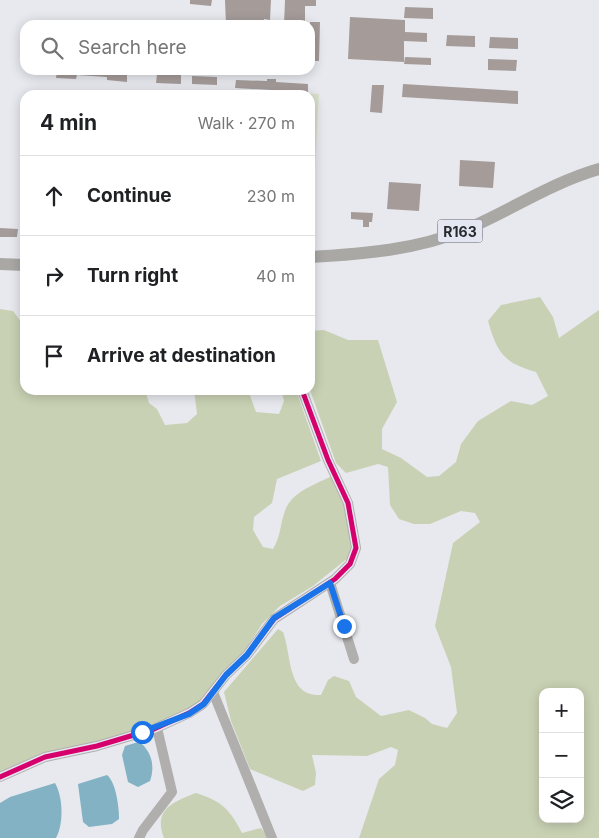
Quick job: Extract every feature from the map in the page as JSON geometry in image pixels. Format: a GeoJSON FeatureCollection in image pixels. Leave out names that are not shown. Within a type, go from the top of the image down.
{"type":"FeatureCollection","features":[{"type":"Feature","properties":{"kind":"main road","name":"R163"},"geometry":{"type":"LineString","coordinates":[[315,257],[376,252],[434,240],[466,229],[572,179],[599,169]]}},
{"type":"Feature","properties":{"kind":"main road"},"geometry":{"type":"LineString","coordinates":[[0,264],[20,265]]}},
{"type":"Feature","properties":{"kind":"street"},"geometry":{"type":"LineString","coordinates":[[0,777],[46,757],[97,746],[157,728],[189,714],[204,704],[226,675],[247,655],[274,618],[330,583],[350,564],[356,548],[348,503],[328,460],[304,395]]}},
{"type":"Feature","properties":{"kind":"street"},"geometry":{"type":"LineString","coordinates":[[330,583],[354,659]]}},
{"type":"Feature","properties":{"kind":"street"},"geometry":{"type":"LineString","coordinates":[[213,692],[272,838]]}},
{"type":"Feature","properties":{"kind":"street"},"geometry":{"type":"LineString","coordinates":[[139,838],[172,792],[157,728]]}},
{"type":"Feature","properties":{"kind":"green space"},"geometry":{"type":"Polygon","coordinates":[[[315,94],[319,94],[315,165],[315,94]]]}},
{"type":"Feature","properties":{"kind":"green space"},"geometry":{"type":"Polygon","coordinates":[[[540,297],[553,317],[559,338],[599,310],[599,838],[359,838],[379,779],[395,765],[398,750],[391,747],[367,756],[312,755],[316,773],[315,785],[303,791],[250,769],[231,721],[224,692],[278,629],[283,632],[296,682],[310,694],[321,695],[328,680],[334,676],[349,681],[356,697],[381,716],[409,710],[432,724],[447,728],[457,713],[451,667],[435,626],[453,543],[480,522],[475,513],[461,511],[430,524],[414,524],[399,519],[390,505],[388,467],[378,464],[346,473],[336,463],[312,395],[315,395],[315,331],[324,330],[348,340],[378,340],[397,402],[382,429],[382,449],[401,458],[427,477],[439,476],[456,462],[461,444],[478,421],[511,401],[532,405],[548,396],[536,372],[516,365],[509,360],[503,355],[495,341],[488,321],[501,305],[540,297]]]}},
{"type":"Feature","properties":{"kind":"green space"},"geometry":{"type":"Polygon","coordinates":[[[0,309],[13,311],[20,320],[20,395],[147,395],[149,403],[157,409],[165,425],[187,423],[197,414],[195,395],[250,395],[256,412],[279,414],[284,401],[282,395],[298,395],[321,461],[277,479],[272,503],[254,517],[253,530],[263,547],[273,549],[278,539],[288,504],[305,489],[332,476],[345,503],[352,545],[348,558],[313,586],[280,606],[262,624],[244,652],[198,703],[152,728],[42,755],[0,773],[0,309]]]}},
{"type":"Feature","properties":{"kind":"green space"},"geometry":{"type":"Polygon","coordinates":[[[196,793],[212,799],[224,807],[242,833],[261,828],[269,838],[164,838],[161,820],[167,808],[179,800],[196,793]]]}},
{"type":"Feature","properties":{"kind":"water"},"geometry":{"type":"Polygon","coordinates":[[[141,743],[145,747],[152,760],[152,776],[150,781],[138,787],[128,782],[122,755],[125,746],[141,743]]]}},
{"type":"Feature","properties":{"kind":"water"},"geometry":{"type":"Polygon","coordinates":[[[107,775],[115,789],[119,819],[112,824],[89,827],[83,822],[78,784],[107,775]]]}},
{"type":"Feature","properties":{"kind":"water"},"geometry":{"type":"Polygon","coordinates":[[[55,783],[60,795],[62,810],[59,832],[56,838],[0,838],[0,803],[10,797],[55,783]]]}},
{"type":"Feature","properties":{"kind":"building"},"geometry":{"type":"Polygon","coordinates":[[[190,0],[212,0],[211,6],[190,4],[190,0]]]}},
{"type":"Feature","properties":{"kind":"building"},"geometry":{"type":"Polygon","coordinates":[[[225,0],[271,0],[270,20],[226,20],[225,0]]]}},
{"type":"Feature","properties":{"kind":"building"},"geometry":{"type":"Polygon","coordinates":[[[285,0],[316,0],[316,6],[305,6],[305,20],[284,20],[285,0]]]}},
{"type":"Feature","properties":{"kind":"building"},"geometry":{"type":"Polygon","coordinates":[[[405,7],[433,8],[433,19],[404,18],[405,7]]]}},
{"type":"Feature","properties":{"kind":"building"},"geometry":{"type":"Polygon","coordinates":[[[350,17],[405,20],[405,32],[427,33],[427,42],[404,41],[404,62],[348,59],[350,17]]]}},
{"type":"Feature","properties":{"kind":"building"},"geometry":{"type":"Polygon","coordinates":[[[315,22],[320,22],[319,61],[315,61],[315,22]]]}},
{"type":"Feature","properties":{"kind":"building"},"geometry":{"type":"Polygon","coordinates":[[[447,35],[475,36],[475,47],[446,46],[447,35]]]}},
{"type":"Feature","properties":{"kind":"building"},"geometry":{"type":"Polygon","coordinates":[[[490,37],[518,38],[518,49],[489,48],[490,37]]]}},
{"type":"Feature","properties":{"kind":"building"},"geometry":{"type":"Polygon","coordinates":[[[405,57],[431,58],[431,65],[404,64],[405,57]]]}},
{"type":"Feature","properties":{"kind":"building"},"geometry":{"type":"Polygon","coordinates":[[[488,59],[517,60],[516,71],[488,70],[488,59]]]}},
{"type":"Feature","properties":{"kind":"building"},"geometry":{"type":"Polygon","coordinates":[[[56,75],[77,75],[76,79],[56,78],[56,75]]]}},
{"type":"Feature","properties":{"kind":"building"},"geometry":{"type":"Polygon","coordinates":[[[77,75],[127,75],[127,82],[107,80],[107,77],[77,75]]]}},
{"type":"Feature","properties":{"kind":"building"},"geometry":{"type":"Polygon","coordinates":[[[157,75],[181,75],[181,84],[156,83],[157,75]]]}},
{"type":"Feature","properties":{"kind":"building"},"geometry":{"type":"Polygon","coordinates":[[[192,76],[217,77],[217,85],[192,84],[192,76]]]}},
{"type":"Feature","properties":{"kind":"building"},"geometry":{"type":"Polygon","coordinates":[[[267,79],[276,79],[276,82],[308,84],[308,90],[235,88],[236,80],[267,81],[267,79]]]}},
{"type":"Feature","properties":{"kind":"building"},"geometry":{"type":"Polygon","coordinates":[[[403,84],[518,91],[518,104],[402,97],[403,84]]]}},
{"type":"Feature","properties":{"kind":"building"},"geometry":{"type":"Polygon","coordinates":[[[372,85],[384,85],[382,113],[370,112],[372,85]]]}},
{"type":"Feature","properties":{"kind":"building"},"geometry":{"type":"Polygon","coordinates":[[[460,160],[495,162],[493,188],[459,186],[460,160]]]}},
{"type":"Feature","properties":{"kind":"building"},"geometry":{"type":"Polygon","coordinates":[[[389,182],[421,184],[419,211],[387,209],[389,182]]]}},
{"type":"Feature","properties":{"kind":"building"},"geometry":{"type":"Polygon","coordinates":[[[351,212],[373,213],[372,222],[369,222],[369,227],[363,227],[363,220],[351,219],[351,212]]]}},
{"type":"Feature","properties":{"kind":"building"},"geometry":{"type":"Polygon","coordinates":[[[0,228],[18,229],[17,237],[0,237],[0,228]]]}},
{"type":"Feature","properties":{"kind":"cycle path"},"geometry":{"type":"LineString","coordinates":[[0,777],[45,757],[97,746],[154,729],[189,713],[203,704],[226,675],[247,655],[274,619],[335,579],[350,564],[356,548],[348,503],[328,460],[304,395]]}},
{"type":"Feature","properties":{"kind":"route"},"geometry":{"type":"LineString","coordinates":[[142,732],[189,714],[204,704],[226,675],[247,655],[274,618],[330,583],[344,626]]}}]}
